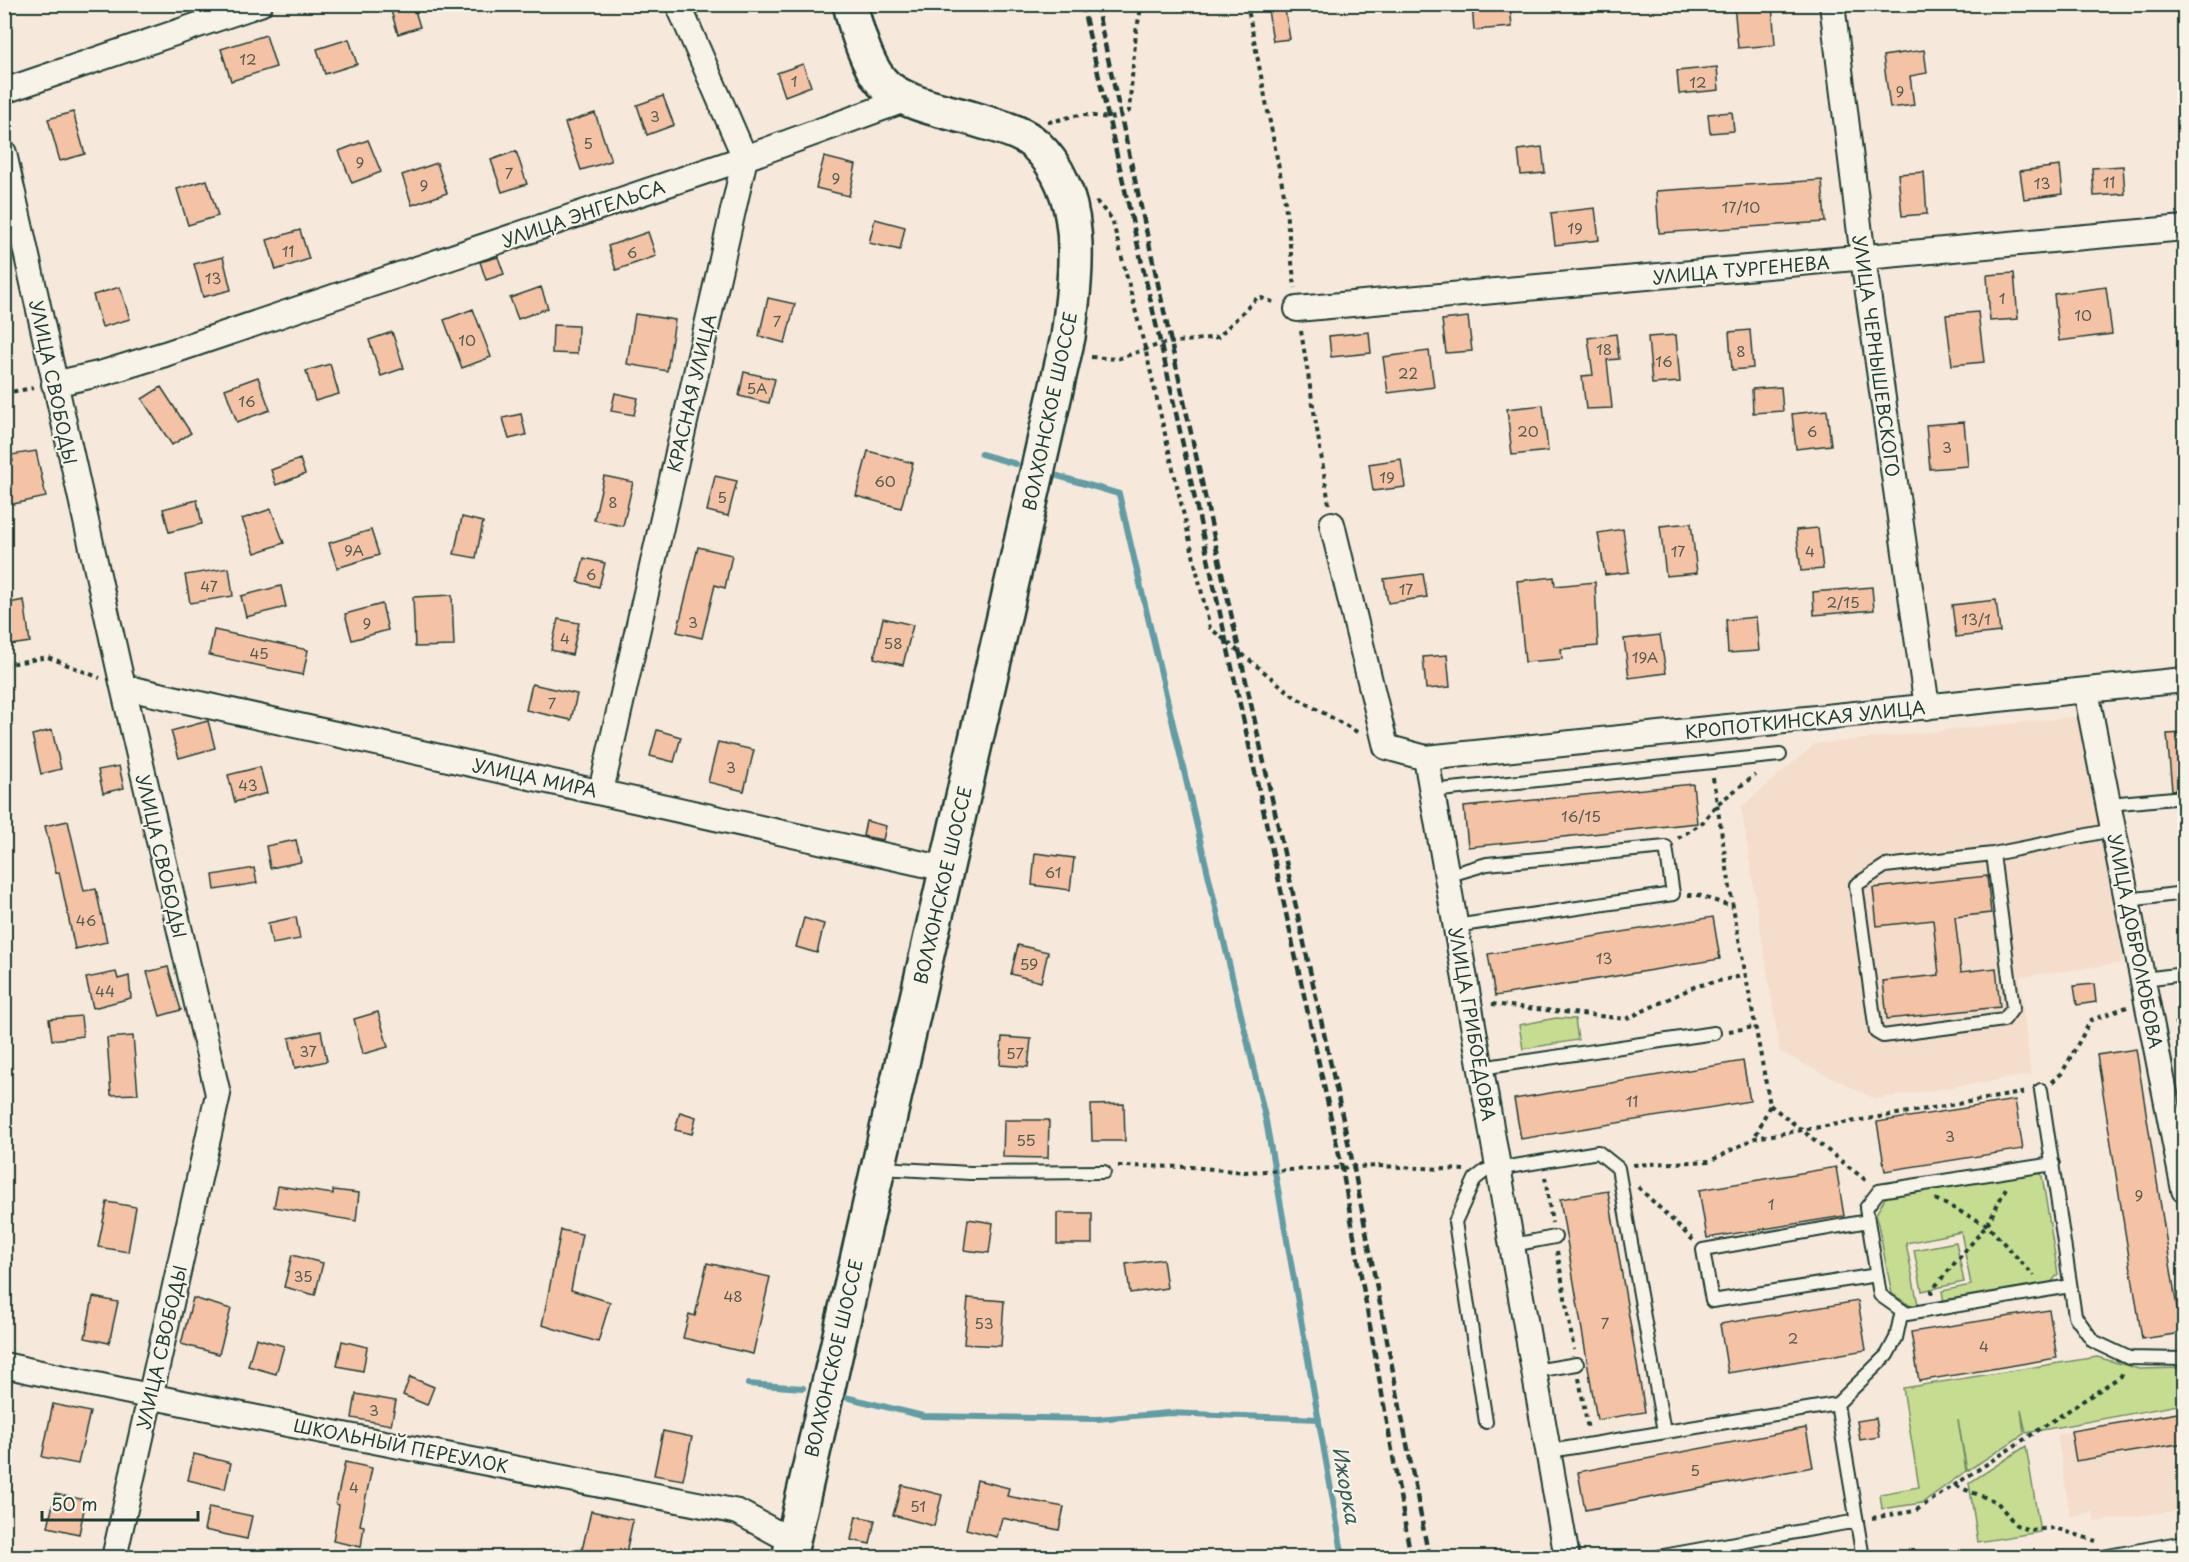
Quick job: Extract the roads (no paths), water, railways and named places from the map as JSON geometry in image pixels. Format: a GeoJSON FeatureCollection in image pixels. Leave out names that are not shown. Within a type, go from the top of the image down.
{"type":"FeatureCollection","features":[{"type":"Feature","properties":{"kind":"street"},"geometry":{"type":"LineString","coordinates":[[4,91],[261,4]]}},
{"type":"Feature","properties":{"kind":"street"},"geometry":{"type":"LineString","coordinates":[[678,4],[745,158]]}},
{"type":"Feature","properties":{"kind":"street"},"geometry":{"type":"LineString","coordinates":[[850,4],[856,29],[870,61],[886,86],[907,99]]}},
{"type":"Feature","properties":{"kind":"street","name":"УЛИЦА ЧЕРНЫШЕВСКОГО"},"geometry":{"type":"LineString","coordinates":[[1832,4],[1863,258],[1926,707]]}},
{"type":"Feature","properties":{"kind":"street","name":"УЛИЦА ЭНГЕЛЬСА"},"geometry":{"type":"LineString","coordinates":[[54,384],[103,373],[165,354],[745,158],[907,99]]}},
{"type":"Feature","properties":{"kind":"street","name":"ВОЛХОНСКОЕ ШОССЕ"},"geometry":{"type":"LineString","coordinates":[[790,1549],[1068,337],[1076,273],[1079,203],[1035,145],[994,125],[907,99]]}},
{"type":"Feature","properties":{"kind":"street","name":"УЛИЦА СВОБОДЫ"},"geometry":{"type":"LineString","coordinates":[[4,153],[54,384],[218,1094],[114,1557]]}},
{"type":"Feature","properties":{"kind":"street","name":"КРАСНАЯ УЛИЦА"},"geometry":{"type":"LineString","coordinates":[[601,791],[745,158]]}},
{"type":"Feature","properties":{"kind":"street","name":"УЛИЦА ТУРГЕНЕВА"},"geometry":{"type":"LineString","coordinates":[[1297,309],[2184,228]]}},
{"type":"Feature","properties":{"kind":"street"},"geometry":{"type":"LineString","coordinates":[[1332,524],[1386,747],[1426,758]]}},
{"type":"Feature","properties":{"kind":"street","name":"КРОПОТКИНСКАЯ УЛИЦА"},"geometry":{"type":"LineString","coordinates":[[1426,758],[2086,692],[2184,680]]}},
{"type":"Feature","properties":{"kind":"street","name":"УЛИЦА МИРА"},"geometry":{"type":"LineString","coordinates":[[123,687],[946,869]]}},
{"type":"Feature","properties":{"kind":"street","name":"УЛИЦА ДОБРОЛЮБОВА"},"geometry":{"type":"LineString","coordinates":[[2086,692],[2184,1190]]}},
{"type":"Feature","properties":{"kind":"street","name":"УЛИЦА ГРИБОЕДОВА"},"geometry":{"type":"LineString","coordinates":[[1426,758],[1481,1068],[1492,1170],[1513,1245],[1567,1557]]}},
{"type":"Feature","properties":{"kind":"street","name":"ШКОЛЬНЫЙ ПЕРЕУЛОК"},"geometry":{"type":"LineString","coordinates":[[4,1365],[150,1397],[738,1512],[790,1549]]}},
{"type":"Feature","properties":{"kind":"lane"},"geometry":{"type":"LineString","coordinates":[[1431,791],[1780,755]]}},
{"type":"Feature","properties":{"kind":"lane"},"geometry":{"type":"LineString","coordinates":[[1993,854],[2013,1008],[2004,1020],[1883,1036],[1876,1032],[1856,885],[1885,866],[1993,854],[2102,832],[2111,815],[2184,796]]}},
{"type":"Feature","properties":{"kind":"lane"},"geometry":{"type":"LineString","coordinates":[[1446,876],[1487,864],[1666,847],[1673,894],[1455,926]]}},
{"type":"Feature","properties":{"kind":"lane"},"geometry":{"type":"LineString","coordinates":[[2128,900],[2184,893]]}},
{"type":"Feature","properties":{"kind":"lane"},"geometry":{"type":"LineString","coordinates":[[2146,989],[2184,974]]}},
{"type":"Feature","properties":{"kind":"lane"},"geometry":{"type":"LineString","coordinates":[[1481,1068],[1714,1033]]}},
{"type":"Feature","properties":{"kind":"lane"},"geometry":{"type":"LineString","coordinates":[[2041,1090],[2075,1317],[2093,1341],[2129,1358],[2184,1359]]}},
{"type":"Feature","properties":{"kind":"lane"},"geometry":{"type":"LineString","coordinates":[[1486,1422],[1455,1222],[1475,1179],[1492,1170],[1598,1152],[1618,1168],[1664,1432]]}},
{"type":"Feature","properties":{"kind":"lane"},"geometry":{"type":"LineString","coordinates":[[2053,1164],[1879,1191],[1866,1208],[1880,1295],[1907,1314],[2070,1286]]}},
{"type":"Feature","properties":{"kind":"lane"},"geometry":{"type":"LineString","coordinates":[[877,1168],[970,1173],[1104,1172]]}},
{"type":"Feature","properties":{"kind":"lane"},"geometry":{"type":"LineString","coordinates":[[1868,1221],[1703,1250],[1712,1301],[1877,1275]]}},
{"type":"Feature","properties":{"kind":"lane"},"geometry":{"type":"LineString","coordinates":[[1513,1245],[1555,1238]]}},
{"type":"Feature","properties":{"kind":"lane"},"geometry":{"type":"LineString","coordinates":[[1550,1451],[1837,1404],[1887,1355],[1896,1338],[1902,1310]]}},
{"type":"Feature","properties":{"kind":"lane"},"geometry":{"type":"LineString","coordinates":[[1535,1371],[1577,1364]]}},
{"type":"Feature","properties":{"kind":"lane"},"geometry":{"type":"LineString","coordinates":[[1837,1404],[1863,1557]]}},
{"type":"Feature","properties":{"kind":"lane"},"geometry":{"type":"LineString","coordinates":[[1652,1557],[1857,1521]]}},
{"type":"Feature","properties":{"kind":"lane"},"geometry":{"type":"LineString","coordinates":[[2097,1557],[2184,1542]]}},
{"type":"Feature","properties":{"kind":"waterway"},"geometry":{"type":"LineString","coordinates":[[981,454],[1016,464]]}},
{"type":"Feature","properties":{"kind":"waterway","name":"Ижорка"},"geometry":{"type":"LineString","coordinates":[[1051,474],[1119,494],[1266,1121],[1343,1558]]}},
{"type":"Feature","properties":{"kind":"waterway"},"geometry":{"type":"LineString","coordinates":[[748,1384],[803,1388]]}},
{"type":"Feature","properties":{"kind":"waterway"},"geometry":{"type":"LineString","coordinates":[[841,1396],[923,1416],[1097,1419],[1169,1413],[1319,1419]]}},
{"type":"Feature","properties":{"kind":"railway"},"geometry":{"type":"LineString","coordinates":[[1082,4],[1165,363],[1342,1168],[1411,1558]]}},
{"type":"Feature","properties":{"kind":"railway"},"geometry":{"type":"LineString","coordinates":[[1096,4],[1354,1169],[1429,1558]]}}]}
